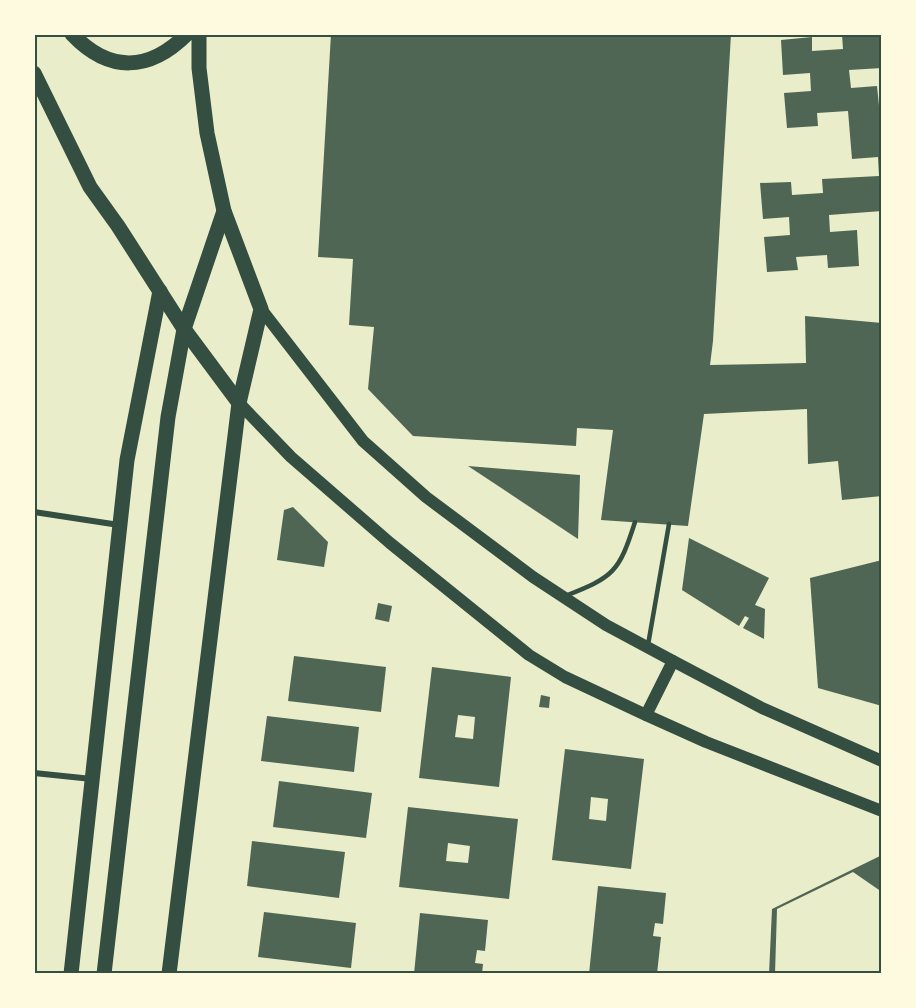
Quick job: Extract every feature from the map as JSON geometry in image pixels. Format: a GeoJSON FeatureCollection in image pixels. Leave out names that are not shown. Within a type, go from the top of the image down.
{"type":"FeatureCollection","features":[{"type":"Feature","properties":{"kind":"main road"},"geometry":{"type":"LineString","coordinates":[[72,34],[100,58],[131,64],[153,58],[174,46],[187,34]]}},
{"type":"Feature","properties":{"kind":"main road"},"geometry":{"type":"LineString","coordinates":[[199,34],[199,68],[207,133],[224,211],[261,309],[363,441],[426,497],[533,577],[606,625],[762,708],[882,760]]}},
{"type":"Feature","properties":{"kind":"main road"},"geometry":{"type":"LineString","coordinates":[[34,73],[90,187],[118,226],[184,329],[239,403],[291,457],[318,481],[390,543],[529,655],[565,677],[706,742],[882,811]]}},
{"type":"Feature","properties":{"kind":"main road"},"geometry":{"type":"LineString","coordinates":[[104,974],[168,417],[184,329],[224,211]]}},
{"type":"Feature","properties":{"kind":"main road"},"geometry":{"type":"LineString","coordinates":[[71,974],[127,460],[160,291]]}},
{"type":"Feature","properties":{"kind":"main road"},"geometry":{"type":"LineString","coordinates":[[169,974],[239,403],[261,309]]}},
{"type":"Feature","properties":{"kind":"main road"},"geometry":{"type":"LineString","coordinates":[[646,715],[673,661]]}},
{"type":"Feature","properties":{"kind":"street"},"geometry":{"type":"LineString","coordinates":[[34,512],[120,525]]}},
{"type":"Feature","properties":{"kind":"street"},"geometry":{"type":"LineString","coordinates":[[34,773],[93,779]]}},
{"type":"Feature","properties":{"kind":"lane"},"geometry":{"type":"LineString","coordinates":[[563,597],[596,584],[613,571],[625,553],[635,522]]}},
{"type":"Feature","properties":{"kind":"lane"},"geometry":{"type":"LineString","coordinates":[[647,647],[669,524]]}},
{"type":"Feature","properties":{"kind":"building"},"geometry":{"type":"Polygon","coordinates":[[[331,34],[731,34],[710,365],[806,363],[805,316],[882,323],[882,496],[842,500],[838,461],[808,464],[807,409],[704,414],[688,526],[601,520],[613,430],[577,428],[576,446],[413,436],[368,389],[374,327],[349,325],[353,259],[318,257],[331,34]]]}},
{"type":"Feature","properties":{"kind":"building"},"geometry":{"type":"Polygon","coordinates":[[[882,34],[882,68],[849,70],[851,88],[877,86],[882,135],[882,211],[829,215],[830,232],[857,230],[859,266],[828,268],[827,255],[796,257],[798,270],[767,272],[764,237],[790,235],[789,217],[763,219],[760,183],[791,182],[792,195],[823,193],[822,179],[879,176],[878,157],[852,159],[848,111],[817,113],[818,126],[787,128],[784,93],[811,91],[810,73],[783,75],[781,40],[812,37],[812,51],[843,49],[842,35],[882,34]]]}},
{"type":"Feature","properties":{"kind":"building"},"geometry":{"type":"Polygon","coordinates":[[[468,466],[580,475],[578,539],[468,466]]]}},
{"type":"Feature","properties":{"kind":"building"},"geometry":{"type":"Polygon","coordinates":[[[293,507],[328,542],[324,567],[277,560],[284,510],[293,507]]]}},
{"type":"Feature","properties":{"kind":"building"},"geometry":{"type":"Polygon","coordinates":[[[689,538],[769,578],[755,605],[765,609],[764,639],[743,628],[749,618],[745,616],[739,626],[682,590],[689,538]]]}},
{"type":"Feature","properties":{"kind":"building"},"geometry":{"type":"Polygon","coordinates":[[[882,560],[882,706],[818,688],[810,578],[882,560]]]}},
{"type":"Feature","properties":{"kind":"building"},"geometry":{"type":"Polygon","coordinates":[[[378,603],[392,606],[389,622],[375,619],[378,603]]]}},
{"type":"Feature","properties":{"kind":"building"},"geometry":{"type":"Polygon","coordinates":[[[294,656],[386,667],[381,712],[288,701],[294,656]]]}},
{"type":"Feature","properties":{"kind":"building"},"geometry":{"type":"Polygon","coordinates":[[[432,667],[511,677],[499,787],[419,778],[432,667]],[[458,715],[455,737],[473,739],[475,717],[458,715]]]}},
{"type":"Feature","properties":{"kind":"building"},"geometry":{"type":"Polygon","coordinates":[[[541,695],[550,697],[549,708],[539,707],[541,695]]]}},
{"type":"Feature","properties":{"kind":"building"},"geometry":{"type":"Polygon","coordinates":[[[267,716],[359,727],[354,772],[261,761],[267,716]]]}},
{"type":"Feature","properties":{"kind":"building"},"geometry":{"type":"Polygon","coordinates":[[[565,749],[644,759],[631,869],[552,860],[565,749]],[[591,797],[589,819],[606,821],[608,799],[591,797]]]}},
{"type":"Feature","properties":{"kind":"building"},"geometry":{"type":"Polygon","coordinates":[[[279,781],[372,793],[366,838],[273,827],[279,781]]]}},
{"type":"Feature","properties":{"kind":"building"},"geometry":{"type":"Polygon","coordinates":[[[408,807],[518,819],[509,899],[399,887],[408,807]],[[448,843],[446,861],[468,863],[470,846],[448,843]]]}},
{"type":"Feature","properties":{"kind":"building"},"geometry":{"type":"Polygon","coordinates":[[[252,841],[345,852],[339,898],[247,886],[252,841]]]}},
{"type":"Feature","properties":{"kind":"building"},"geometry":{"type":"Polygon","coordinates":[[[882,855],[882,892],[853,872],[777,909],[775,974],[769,974],[772,909],[882,855]]]}},
{"type":"Feature","properties":{"kind":"building"},"geometry":{"type":"Polygon","coordinates":[[[598,886],[666,893],[663,924],[655,923],[653,936],[661,937],[657,974],[589,974],[598,886]]]}},
{"type":"Feature","properties":{"kind":"building"},"geometry":{"type":"Polygon","coordinates":[[[264,912],[356,923],[351,968],[258,957],[264,912]]]}},
{"type":"Feature","properties":{"kind":"building"},"geometry":{"type":"Polygon","coordinates":[[[420,913],[488,920],[485,951],[477,950],[475,963],[483,964],[482,974],[414,974],[420,913]]]}}]}
